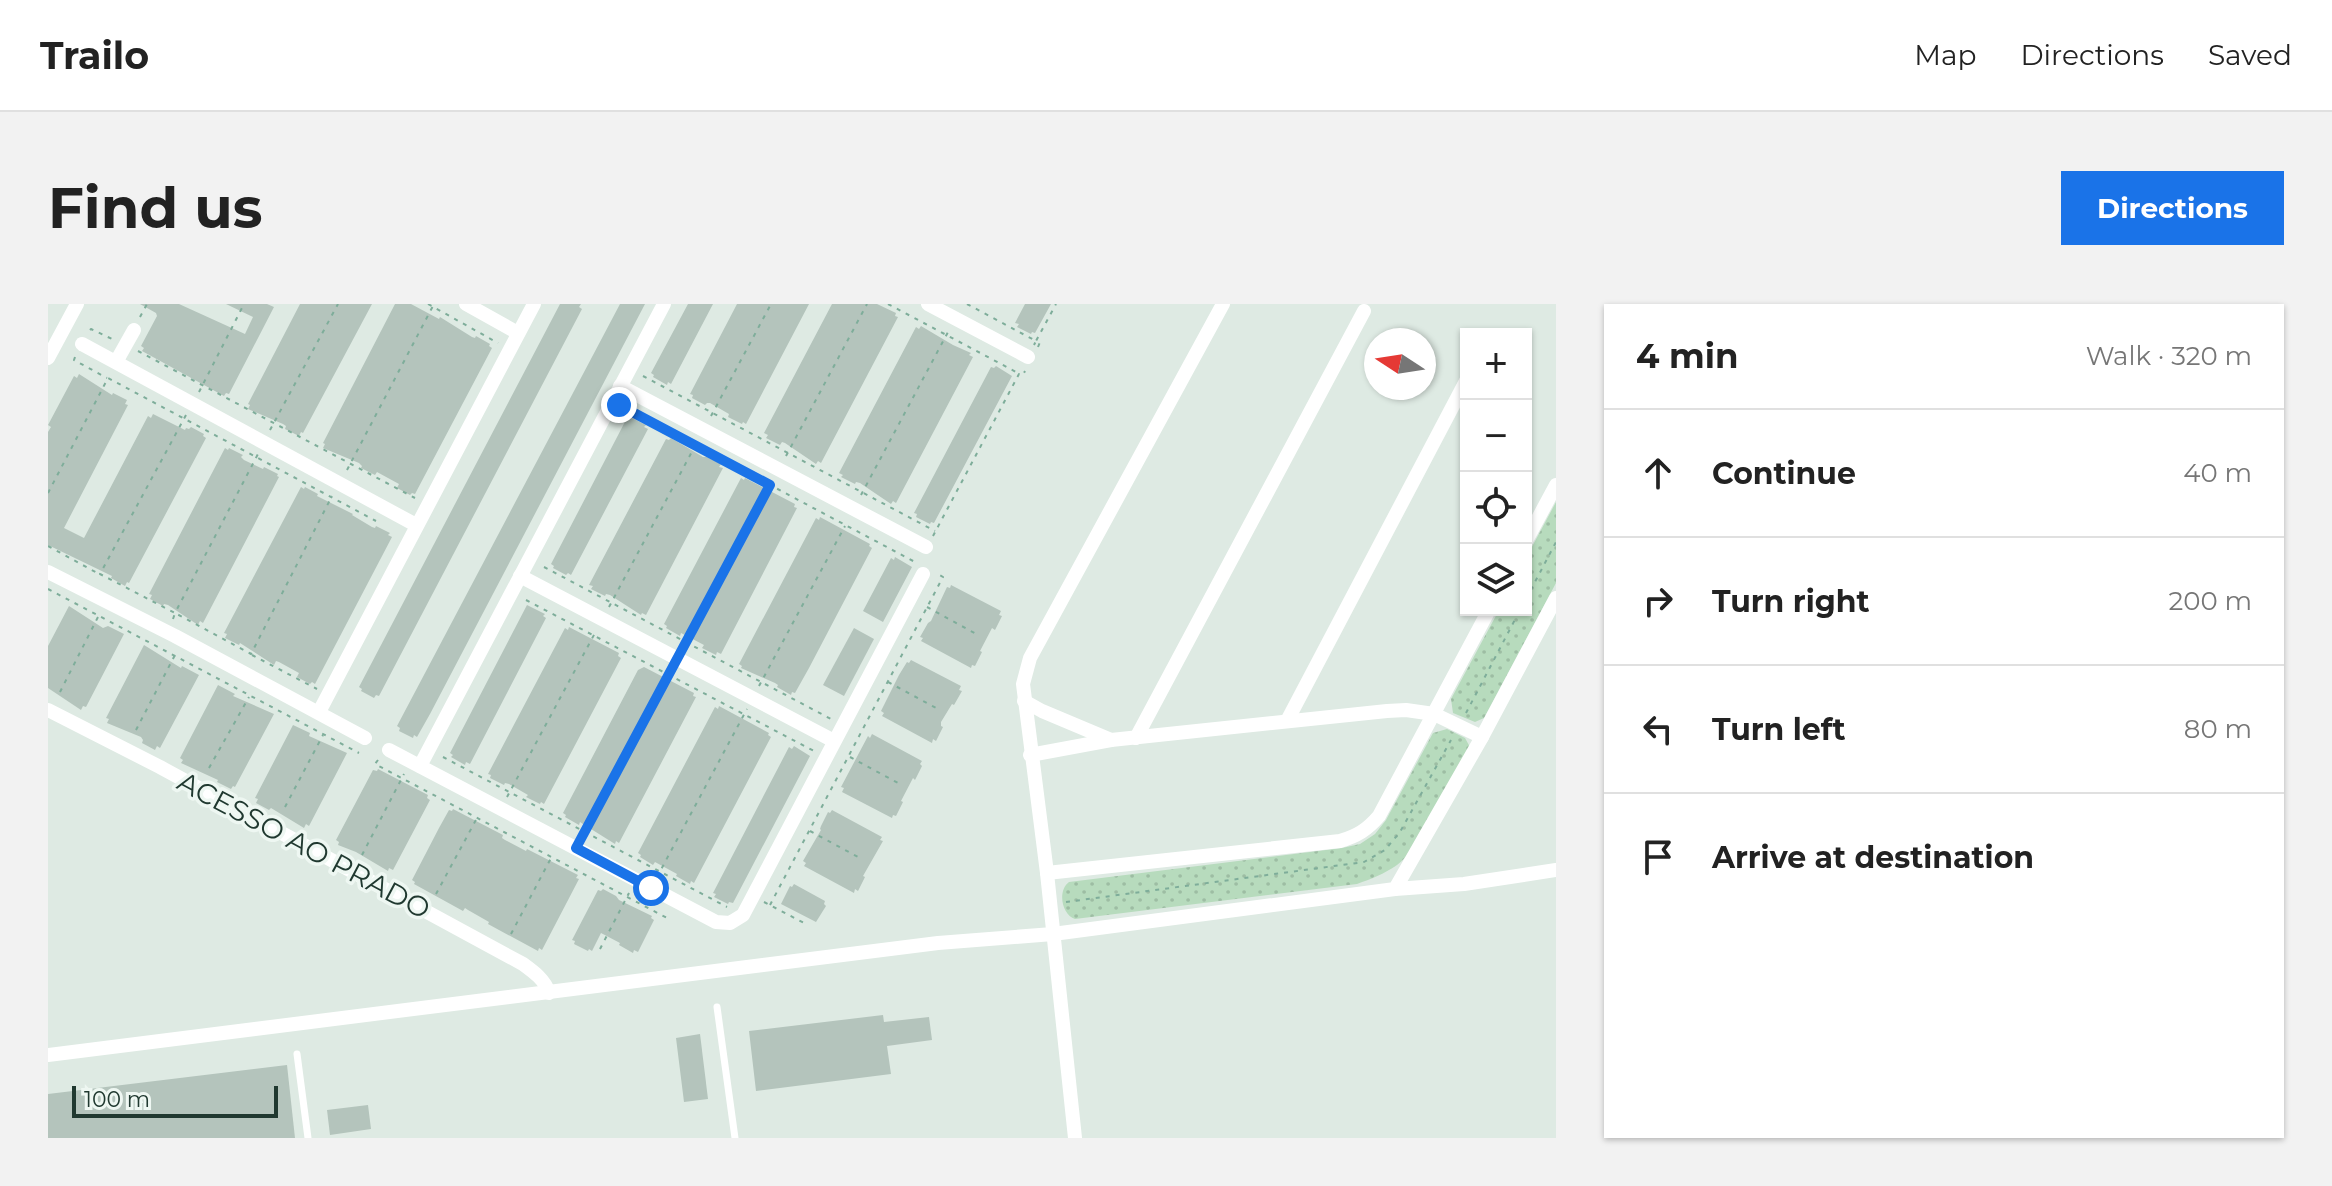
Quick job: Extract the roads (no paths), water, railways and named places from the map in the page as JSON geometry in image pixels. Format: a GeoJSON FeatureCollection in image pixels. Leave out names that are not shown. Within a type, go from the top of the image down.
{"type":"FeatureCollection","features":[{"type":"Feature","properties":{"kind":"street"},"geometry":{"type":"LineString","coordinates":[[48,358],[77,304]]}},
{"type":"Feature","properties":{"kind":"street"},"geometry":{"type":"LineString","coordinates":[[466,304],[518,333]]}},
{"type":"Feature","properties":{"kind":"street"},"geometry":{"type":"LineString","coordinates":[[319,712],[534,304]]}},
{"type":"Feature","properties":{"kind":"street"},"geometry":{"type":"LineString","coordinates":[[415,764],[520,576],[664,304]]}},
{"type":"Feature","properties":{"kind":"street"},"geometry":{"type":"LineString","coordinates":[[928,304],[1030,358]]}},
{"type":"Feature","properties":{"kind":"street"},"geometry":{"type":"LineString","coordinates":[[1075,1138],[1023,684],[1030,658],[1223,304]]}},
{"type":"Feature","properties":{"kind":"street"},"geometry":{"type":"LineString","coordinates":[[1136,738],[1364,311]]}},
{"type":"Feature","properties":{"kind":"street"},"geometry":{"type":"LineString","coordinates":[[116,362],[134,330]]}},
{"type":"Feature","properties":{"kind":"street"},"geometry":{"type":"LineString","coordinates":[[82,344],[416,525]]}},
{"type":"Feature","properties":{"kind":"street"},"geometry":{"type":"LineString","coordinates":[[620,386],[926,547]]}},
{"type":"Feature","properties":{"kind":"street"},"geometry":{"type":"LineString","coordinates":[[1287,721],[1460,392]]}},
{"type":"Feature","properties":{"kind":"street"},"geometry":{"type":"LineString","coordinates":[[1532,530],[1556,485]]}},
{"type":"Feature","properties":{"kind":"street"},"geometry":{"type":"LineString","coordinates":[[389,750],[725,924],[739,918],[924,569]]}},
{"type":"Feature","properties":{"kind":"street"},"geometry":{"type":"LineString","coordinates":[[48,572],[365,738]]}},
{"type":"Feature","properties":{"kind":"street"},"geometry":{"type":"LineString","coordinates":[[520,576],[834,741]]}},
{"type":"Feature","properties":{"kind":"street"},"geometry":{"type":"LineString","coordinates":[[1395,889],[1482,737],[1556,598]]}},
{"type":"Feature","properties":{"kind":"street"},"geometry":{"type":"LineString","coordinates":[[1047,873],[1355,837],[1379,816],[1486,616]]}},
{"type":"Feature","properties":{"kind":"street"},"geometry":{"type":"LineString","coordinates":[[1024,701],[1111,740]]}},
{"type":"Feature","properties":{"kind":"street","name":"ACESSO AO PRADO"},"geometry":{"type":"LineString","coordinates":[[48,710],[160,767],[523,964],[541,979],[549,993]]}},
{"type":"Feature","properties":{"kind":"street"},"geometry":{"type":"LineString","coordinates":[[1030,755],[1111,740],[1406,710],[1434,714],[1482,737]]}},
{"type":"Feature","properties":{"kind":"street"},"geometry":{"type":"LineString","coordinates":[[48,1055],[938,943],[1053,934],[1395,889],[1464,884],[1554,867]]}},
{"type":"Feature","properties":{"kind":"lane"},"geometry":{"type":"LineString","coordinates":[[717,1007],[735,1138]]}},
{"type":"Feature","properties":{"kind":"lane"},"geometry":{"type":"LineString","coordinates":[[297,1054],[308,1138]]}}]}
